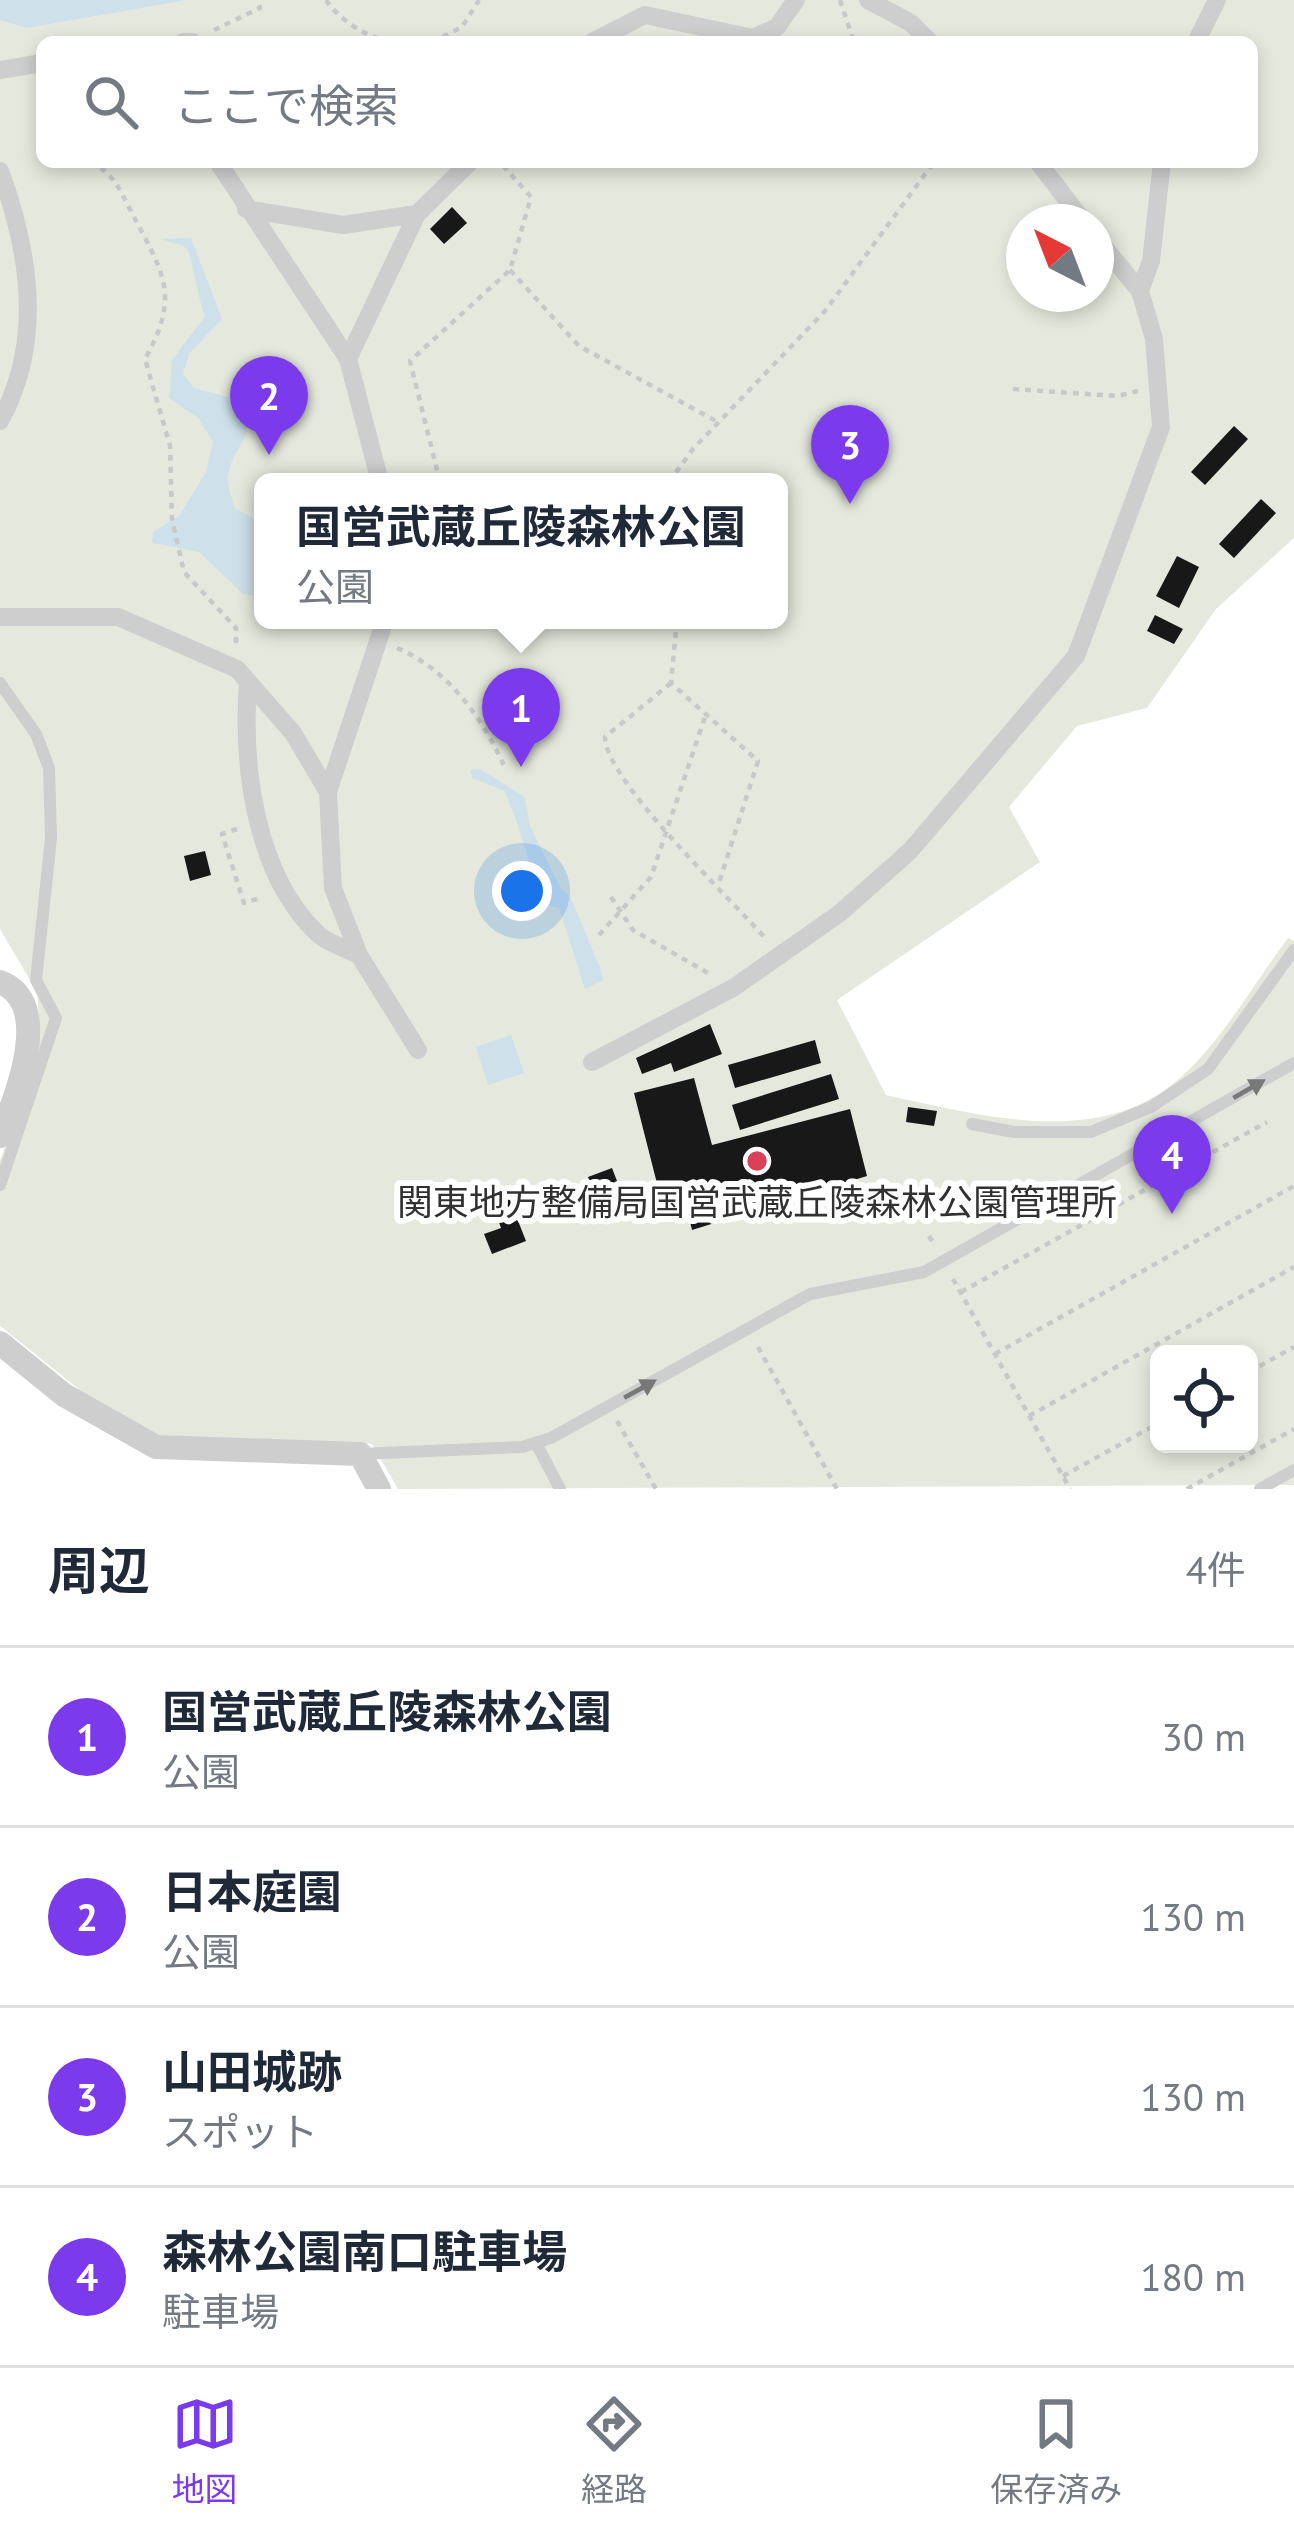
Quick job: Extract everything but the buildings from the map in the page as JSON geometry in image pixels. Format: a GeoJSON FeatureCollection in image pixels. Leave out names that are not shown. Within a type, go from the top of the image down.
{"type":"FeatureCollection","features":[{"type":"Feature","properties":{"kind":"street"},"geometry":{"type":"LineString","coordinates":[[757,36],[777,27],[796,0]]}},
{"type":"Feature","properties":{"kind":"street"},"geometry":{"type":"LineString","coordinates":[[868,0],[911,23],[924,36]]}},
{"type":"Feature","properties":{"kind":"street"},"geometry":{"type":"LineString","coordinates":[[1199,36],[1216,0]]}},
{"type":"Feature","properties":{"kind":"street"},"geometry":{"type":"LineString","coordinates":[[604,36],[645,15],[744,36]]}},
{"type":"Feature","properties":{"kind":"street"},"geometry":{"type":"LineString","coordinates":[[0,70],[36,64]]}},
{"type":"Feature","properties":{"kind":"street"},"geometry":{"type":"LineString","coordinates":[[222,168],[348,359],[378,473]]}},
{"type":"Feature","properties":{"kind":"street"},"geometry":{"type":"LineString","coordinates":[[348,359],[417,214],[464,168]]}},
{"type":"Feature","properties":{"kind":"street"},"geometry":{"type":"LineString","coordinates":[[1043,168],[1070,204]]}},
{"type":"Feature","properties":{"kind":"street"},"geometry":{"type":"LineString","coordinates":[[1140,290],[1151,262],[1161,168]]}},
{"type":"Feature","properties":{"kind":"street"},"geometry":{"type":"LineString","coordinates":[[0,171],[21,228],[28,353],[0,421]]}},
{"type":"Feature","properties":{"kind":"street"},"geometry":{"type":"LineString","coordinates":[[246,209],[343,226],[417,214]]}},
{"type":"Feature","properties":{"kind":"street"},"geometry":{"type":"LineString","coordinates":[[592,1061],[733,988],[782,956],[910,851],[1076,656],[1161,427],[1154,339],[1140,290],[1114,259]]}},
{"type":"Feature","properties":{"kind":"street"},"geometry":{"type":"LineString","coordinates":[[0,616],[118,617],[242,675],[293,733],[328,792]]}},
{"type":"Feature","properties":{"kind":"street"},"geometry":{"type":"LineString","coordinates":[[383,629],[328,792],[333,888],[359,955],[418,1050]]}},
{"type":"Feature","properties":{"kind":"street"},"geometry":{"type":"LineString","coordinates":[[242,675],[244,738],[260,822],[286,890],[319,935],[359,955]]}},
{"type":"Feature","properties":{"kind":"street"},"geometry":{"type":"LineString","coordinates":[[0,982],[16,988],[27,1002],[29,1025],[0,1136]]}},
{"type":"Feature","properties":{"kind":"street"},"geometry":{"type":"LineString","coordinates":[[0,1343],[64,1395],[156,1448],[360,1454],[379,1489]]}},
{"type":"Feature","properties":{"kind":"lane"},"geometry":{"type":"LineString","coordinates":[[0,682],[36,734],[49,768],[51,838],[36,980],[56,1018],[0,1185]]}},
{"type":"Feature","properties":{"kind":"lane"},"geometry":{"type":"LineString","coordinates":[[972,1124],[1014,1132],[1091,1132],[1157,1103],[1211,1066],[1294,950]]}},
{"type":"Feature","properties":{"kind":"lane"},"geometry":{"type":"LineString","coordinates":[[360,1454],[536,1443],[810,1294],[925,1272],[1294,1063]]}},
{"type":"Feature","properties":{"kind":"lane"},"geometry":{"type":"LineString","coordinates":[[536,1443],[560,1489]]}},
{"type":"Feature","properties":{"kind":"lane"},"geometry":{"type":"LineString","coordinates":[[1260,1489],[1294,1470]]}},
{"type":"Feature","properties":{"kind":"path"},"geometry":{"type":"LineString","coordinates":[[203,36],[260,8],[258,0]]}},
{"type":"Feature","properties":{"kind":"path"},"geometry":{"type":"LineString","coordinates":[[326,0],[334,12],[380,36]]}},
{"type":"Feature","properties":{"kind":"path"},"geometry":{"type":"LineString","coordinates":[[444,36],[462,27],[478,0]]}},
{"type":"Feature","properties":{"kind":"path"},"geometry":{"type":"LineString","coordinates":[[840,0],[852,36]]}},
{"type":"Feature","properties":{"kind":"path"},"geometry":{"type":"LineString","coordinates":[[104,168],[122,188],[161,263],[164,325],[145,359],[170,446],[172,519],[184,572],[236,628],[242,675]]}},
{"type":"Feature","properties":{"kind":"path"},"geometry":{"type":"LineString","coordinates":[[438,473],[410,361],[509,270],[531,196],[505,168]]}},
{"type":"Feature","properties":{"kind":"path"},"geometry":{"type":"LineString","coordinates":[[676,473],[718,422],[825,311],[930,168]]}},
{"type":"Feature","properties":{"kind":"path"},"geometry":{"type":"LineString","coordinates":[[509,270],[579,346],[718,422]]}},
{"type":"Feature","properties":{"kind":"path"},"geometry":{"type":"LineString","coordinates":[[1013,389],[1117,396],[1157,386]]}},
{"type":"Feature","properties":{"kind":"path"},"geometry":{"type":"LineString","coordinates":[[676,629],[671,683],[605,736],[605,752],[624,784],[782,956]]}},
{"type":"Feature","properties":{"kind":"path"},"geometry":{"type":"LineString","coordinates":[[379,640],[423,659],[487,728],[506,770]]}},
{"type":"Feature","properties":{"kind":"path"},"geometry":{"type":"LineString","coordinates":[[671,683],[758,761],[718,886]]}},
{"type":"Feature","properties":{"kind":"path"},"geometry":{"type":"LineString","coordinates":[[599,934],[651,877],[706,714]]}},
{"type":"Feature","properties":{"kind":"path"},"geometry":{"type":"LineString","coordinates":[[260,822],[222,834],[244,903],[286,890]]}},
{"type":"Feature","properties":{"kind":"path"},"geometry":{"type":"LineString","coordinates":[[611,897],[633,930],[733,988]]}},
{"type":"Feature","properties":{"kind":"path"},"geometry":{"type":"LineString","coordinates":[[961,1292],[1267,1122]]}},
{"type":"Feature","properties":{"kind":"path"},"geometry":{"type":"LineString","coordinates":[[995,1354],[1294,1186]]}},
{"type":"Feature","properties":{"kind":"path"},"geometry":{"type":"LineString","coordinates":[[929,1236],[935,1246]]}},
{"type":"Feature","properties":{"kind":"path"},"geometry":{"type":"LineString","coordinates":[[1029,1416],[1294,1267]]}},
{"type":"Feature","properties":{"kind":"path"},"geometry":{"type":"LineString","coordinates":[[950,1274],[1070,1489]]}},
{"type":"Feature","properties":{"kind":"path"},"geometry":{"type":"LineString","coordinates":[[754,1339],[837,1489]]}},
{"type":"Feature","properties":{"kind":"path"},"geometry":{"type":"LineString","coordinates":[[1258,1367],[1294,1347]]}},
{"type":"Feature","properties":{"kind":"path"},"geometry":{"type":"LineString","coordinates":[[616,1418],[656,1489]]}},
{"type":"Feature","properties":{"kind":"path"},"geometry":{"type":"LineString","coordinates":[[1064,1476],[1150,1428]]}},
{"type":"Feature","properties":{"kind":"path"},"geometry":{"type":"LineString","coordinates":[[1186,1489],[1294,1429]]}},
{"type":"Feature","properties":{"kind":"shaded area"},"geometry":{"type":"Polygon","coordinates":[[[0,0],[1294,0],[1294,538],[1216,609],[1147,708],[1077,726],[1009,807],[1040,862],[837,1000],[886,1095],[999,1117],[1077,1120],[1114,1114],[1148,1100],[1180,1078],[1224,1029],[1288,938],[1294,941],[1294,1485],[398,1489],[372,1444],[168,1442],[95,1402],[0,1326],[0,1160],[21,1105],[39,1017],[37,992],[0,929],[0,0]]]}},
{"type":"Feature","properties":{"kind":"shaded area"},"geometry":{"type":"Polygon","coordinates":[[[0,0],[187,0],[27,28],[0,20],[0,0]]]}},
{"type":"Feature","properties":{"kind":"shaded area"},"geometry":{"type":"Polygon","coordinates":[[[191,238],[222,319],[189,354],[183,374],[194,388],[240,400],[245,414],[246,434],[228,481],[235,508],[254,519],[254,596],[243,594],[199,552],[152,543],[153,532],[179,516],[206,472],[213,442],[198,418],[169,398],[172,360],[205,316],[187,249],[161,239],[191,238]]]}},
{"type":"Feature","properties":{"kind":"shaded area"},"geometry":{"type":"Polygon","coordinates":[[[480,769],[525,797],[530,826],[561,889],[570,896],[603,980],[585,989],[559,908],[545,905],[504,791],[472,778],[470,770],[480,769]]]}},
{"type":"Feature","properties":{"kind":"shaded area"},"geometry":{"type":"Polygon","coordinates":[[[511,1035],[524,1073],[488,1085],[476,1047],[511,1035]]]}},
{"type":"Feature","properties":{"kind":"place","name":"日本庭園"},"geometry":{"type":"Point","coordinates":[269,455]}},
{"type":"Feature","properties":{"kind":"place","name":"山田城跡"},"geometry":{"type":"Point","coordinates":[850,504]}},
{"type":"Feature","properties":{"kind":"place","name":"国営武蔵丘陵森林公園"},"geometry":{"type":"Point","coordinates":[521,767]}},
{"type":"Feature","properties":{"kind":"place","name":"関東地方整備局国営武蔵丘陵森林公園管理所"},"geometry":{"type":"Point","coordinates":[757,1161]}},
{"type":"Feature","properties":{"kind":"place","name":"森林公園南口駐車場"},"geometry":{"type":"Point","coordinates":[1172,1214]}}]}
